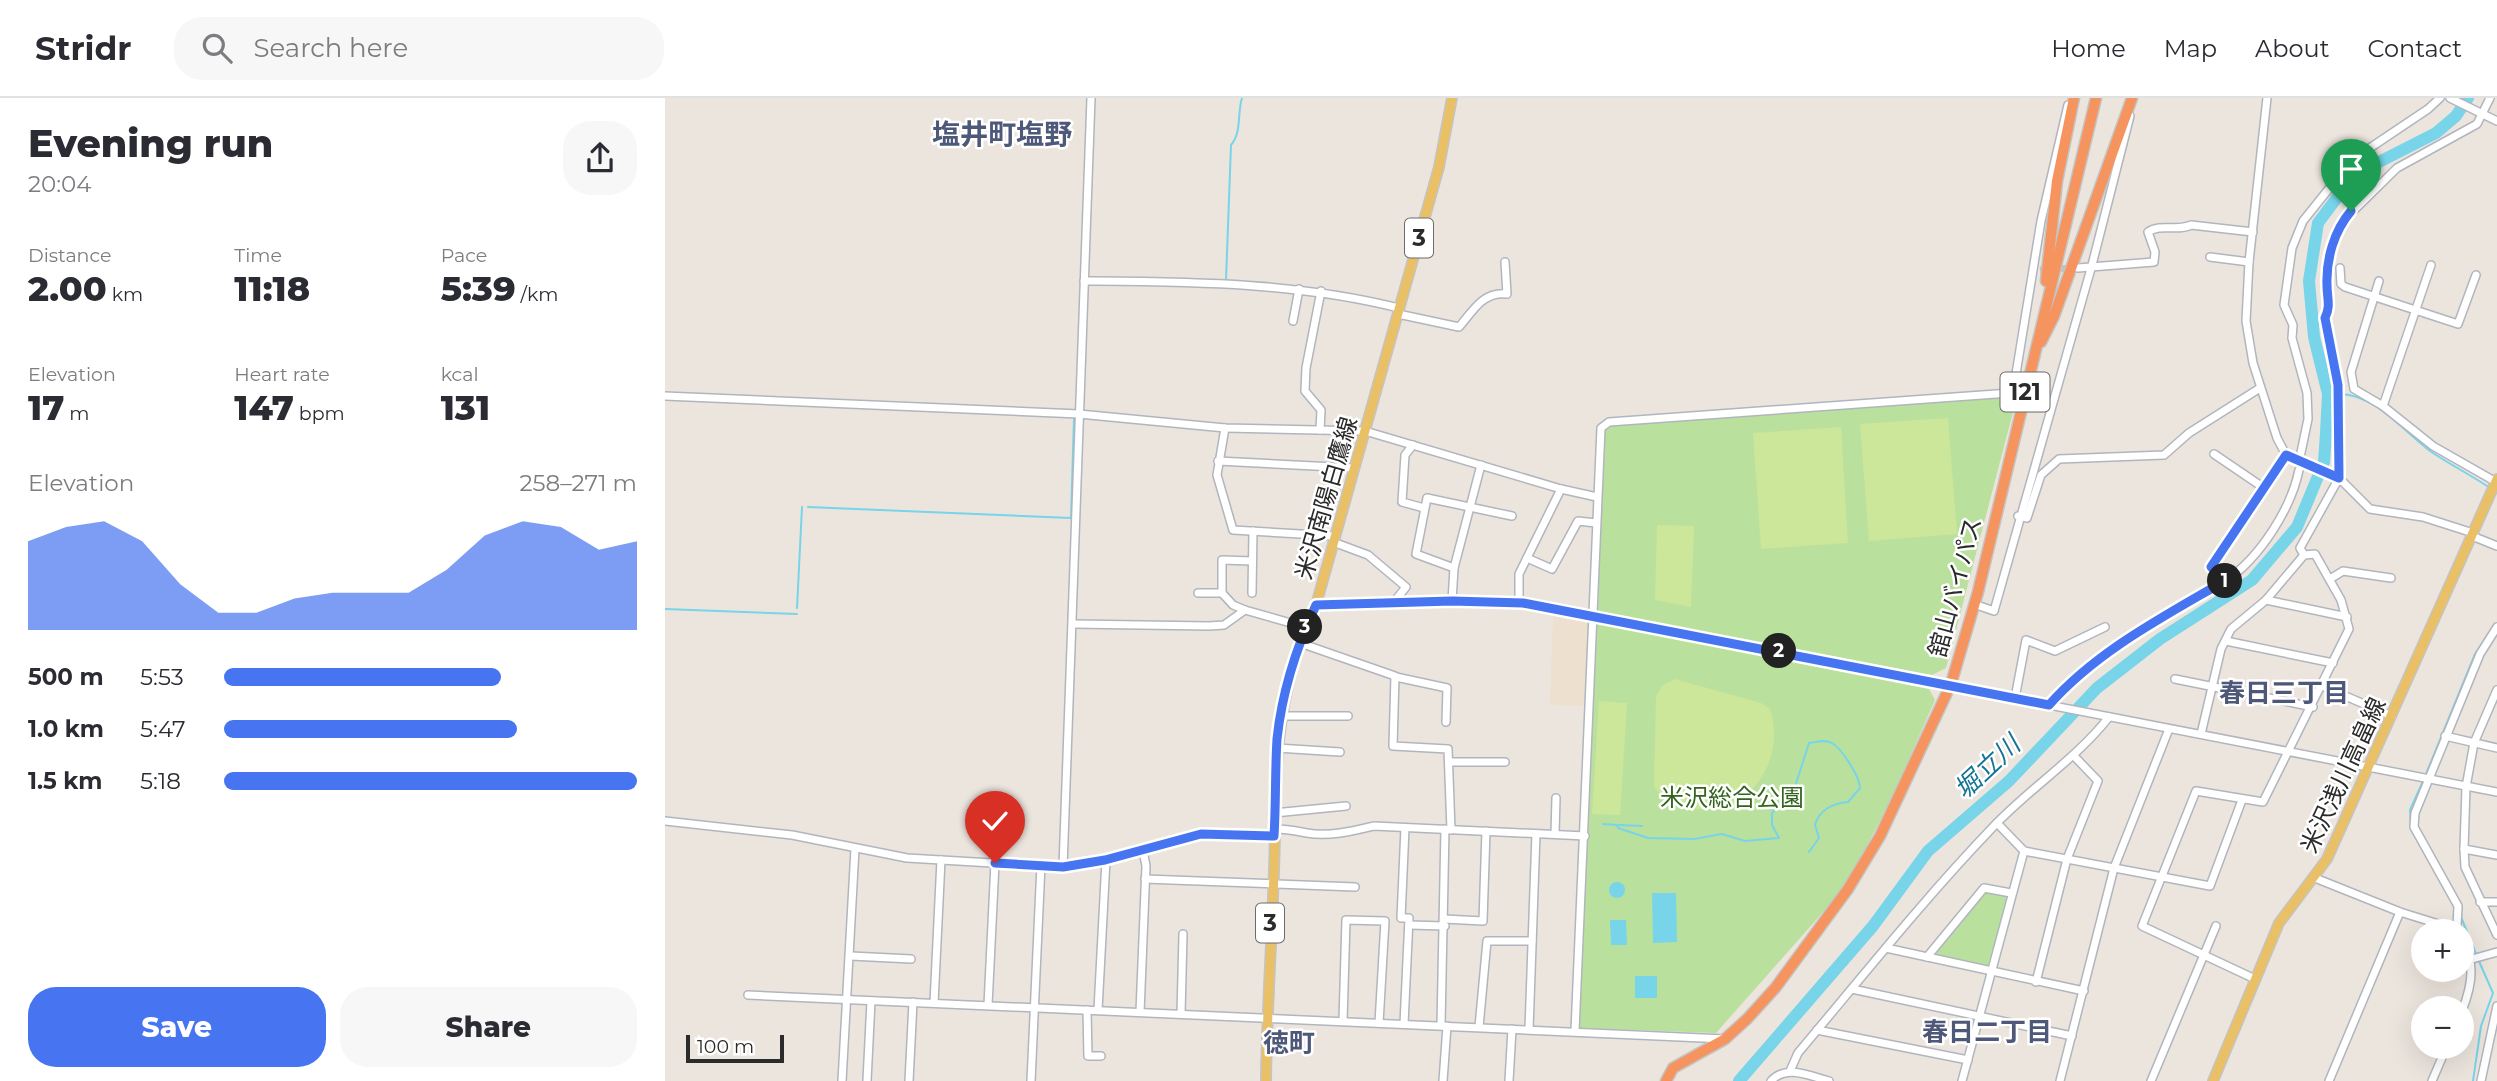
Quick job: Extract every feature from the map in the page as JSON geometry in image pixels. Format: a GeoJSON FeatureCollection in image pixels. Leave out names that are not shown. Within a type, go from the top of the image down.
{"type":"FeatureCollection","features":[{"type":"Feature","properties":{"kind":"highway"},"geometry":{"type":"LineString","coordinates":[[2034,354],[2053,235],[2057,181],[2072,98]]}},
{"type":"Feature","properties":{"kind":"highway","name":"舘山バイパス"},"geometry":{"type":"LineString","coordinates":[[1666,1081],[1673,1068],[1725,1039],[1776,987],[1848,889],[1879,836],[1951,684],[1974,604],[2096,98]]}},
{"type":"Feature","properties":{"kind":"highway"},"geometry":{"type":"LineString","coordinates":[[2034,354],[2054,316],[2133,98]]}},
{"type":"Feature","properties":{"kind":"main road","name":"米沢南陽白鷹線"},"geometry":{"type":"LineString","coordinates":[[1266,1081],[1271,882],[1281,716],[1291,665],[1316,605],[1439,167],[1452,98]]}},
{"type":"Feature","properties":{"kind":"main road","name":"米沢浅川高畠線"},"geometry":{"type":"LineString","coordinates":[[2213,1081],[2279,923],[2315,877],[2369,768],[2496,480]]}},
{"type":"Feature","properties":{"kind":"street"},"geometry":{"type":"LineString","coordinates":[[1063,867],[1091,98]]}},
{"type":"Feature","properties":{"kind":"street"},"geometry":{"type":"LineString","coordinates":[[1574,1031],[1585,836],[1601,428],[1609,422],[2010,393],[2037,270],[2047,192],[2072,98]]}},
{"type":"Feature","properties":{"kind":"street"},"geometry":{"type":"LineString","coordinates":[[1974,604],[1994,611],[2018,516],[2092,265],[2133,98]]}},
{"type":"Feature","properties":{"kind":"street"},"geometry":{"type":"LineString","coordinates":[[2267,98],[2249,261],[2246,321],[2260,388],[2277,438],[2286,455],[2300,465],[2339,478],[2370,509],[2423,517],[2497,546]]}},
{"type":"Feature","properties":{"kind":"street"},"geometry":{"type":"LineString","coordinates":[[2051,706],[2094,661],[2139,631],[2228,579],[2272,527],[2288,502],[2300,465],[2308,419],[2307,393],[2292,338],[2293,325],[2284,305],[2292,248],[2303,220],[2352,160],[2440,98]]}},
{"type":"Feature","properties":{"kind":"street"},"geometry":{"type":"LineString","coordinates":[[2450,98],[2497,121]]}},
{"type":"Feature","properties":{"kind":"street"},"geometry":{"type":"LineString","coordinates":[[2304,555],[2299,548],[2339,478],[2338,385],[2325,318],[2329,309],[2326,284],[2339,225],[2397,169],[2477,124],[2490,98]]}},
{"type":"Feature","properties":{"kind":"street"},"geometry":{"type":"LineString","coordinates":[[2078,268],[2154,262],[2155,252],[2148,232],[2154,228],[2184,228],[2191,225],[2253,232]]}},
{"type":"Feature","properties":{"kind":"street"},"geometry":{"type":"LineString","coordinates":[[2210,257],[2249,261]]}},
{"type":"Feature","properties":{"kind":"street"},"geometry":{"type":"LineString","coordinates":[[1084,281],[1207,282],[1321,291],[1459,327],[1485,298],[1495,292],[1507,293],[1505,262]]}},
{"type":"Feature","properties":{"kind":"street"},"geometry":{"type":"LineString","coordinates":[[2383,406],[2431,265]]}},
{"type":"Feature","properties":{"kind":"street"},"geometry":{"type":"LineString","coordinates":[[2340,268],[2341,284],[2344,287],[2458,324],[2476,275]]}},
{"type":"Feature","properties":{"kind":"street"},"geometry":{"type":"LineString","coordinates":[[2379,281],[2351,372],[2354,389],[2383,406],[2433,446],[2496,480]]}},
{"type":"Feature","properties":{"kind":"street"},"geometry":{"type":"LineString","coordinates":[[1293,321],[1299,289]]}},
{"type":"Feature","properties":{"kind":"street"},"geometry":{"type":"LineString","coordinates":[[1320,430],[1321,410],[1305,391],[1306,368],[1321,291]]}},
{"type":"Feature","properties":{"kind":"street"},"geometry":{"type":"LineString","coordinates":[[2018,516],[2027,518],[2041,475],[2059,459],[2164,455],[2189,433],[2260,388]]}},
{"type":"Feature","properties":{"kind":"street"},"geometry":{"type":"LineString","coordinates":[[665,396],[1079,414],[1225,428],[1365,431],[1561,489],[1597,497]]}},
{"type":"Feature","properties":{"kind":"street"},"geometry":{"type":"LineString","coordinates":[[1225,428],[1217,475],[1233,530],[1334,539],[1369,555],[1406,586],[1394,603]]}},
{"type":"Feature","properties":{"kind":"street"},"geometry":{"type":"LineString","coordinates":[[1413,445],[1405,455],[1402,502],[1424,508]]}},
{"type":"Feature","properties":{"kind":"street"},"geometry":{"type":"LineString","coordinates":[[2214,454],[2264,488]]}},
{"type":"Feature","properties":{"kind":"street"},"geometry":{"type":"LineString","coordinates":[[2228,579],[2211,567],[2286,455]]}},
{"type":"Feature","properties":{"kind":"street"},"geometry":{"type":"LineString","coordinates":[[1218,461],[1354,468]]}},
{"type":"Feature","properties":{"kind":"street"},"geometry":{"type":"LineString","coordinates":[[1452,601],[1454,568],[1481,465]]}},
{"type":"Feature","properties":{"kind":"street"},"geometry":{"type":"LineString","coordinates":[[1519,603],[1519,574],[1561,489]]}},
{"type":"Feature","properties":{"kind":"street"},"geometry":{"type":"LineString","coordinates":[[1454,568],[1416,554],[1427,498],[1512,516]]}},
{"type":"Feature","properties":{"kind":"street"},"geometry":{"type":"LineString","coordinates":[[1527,558],[1552,569],[1578,521],[1596,523]]}},
{"type":"Feature","properties":{"kind":"street"},"geometry":{"type":"LineString","coordinates":[[1252,531],[1252,593]]}},
{"type":"Feature","properties":{"kind":"street"},"geometry":{"type":"LineString","coordinates":[[2201,734],[2215,687],[2221,649],[2231,629],[2266,600],[2304,555],[2315,554],[2330,579],[2347,617],[2349,629],[2313,707],[2263,802],[2196,791],[2142,926],[2255,979]]}},
{"type":"Feature","properties":{"kind":"street"},"geometry":{"type":"LineString","coordinates":[[1252,561],[1222,560],[1222,593],[1233,605],[1245,610],[1305,627]]}},
{"type":"Feature","properties":{"kind":"street"},"geometry":{"type":"LineString","coordinates":[[2330,579],[2343,571],[2391,578]]}},
{"type":"Feature","properties":{"kind":"street"},"geometry":{"type":"LineString","coordinates":[[1198,593],[1222,593]]}},
{"type":"Feature","properties":{"kind":"street"},"geometry":{"type":"LineString","coordinates":[[2266,600],[2347,617]]}},
{"type":"Feature","properties":{"kind":"street"},"geometry":{"type":"LineString","coordinates":[[1316,605],[1452,601],[1519,603],[1951,684],[2051,706],[2497,792]]}},
{"type":"Feature","properties":{"kind":"street"},"geometry":{"type":"LineString","coordinates":[[1073,624],[1224,625],[1245,610]]}},
{"type":"Feature","properties":{"kind":"street"},"geometry":{"type":"LineString","coordinates":[[2015,698],[2026,640],[2055,651],[2105,627]]}},
{"type":"Feature","properties":{"kind":"street"},"geometry":{"type":"LineString","coordinates":[[2459,919],[2458,906],[2414,827],[2415,813],[2480,654],[2497,627]]}},
{"type":"Feature","properties":{"kind":"street"},"geometry":{"type":"LineString","coordinates":[[2226,641],[2333,663]]}},
{"type":"Feature","properties":{"kind":"street"},"geometry":{"type":"LineString","coordinates":[[1300,643],[1396,677],[1447,688],[1446,722]]}},
{"type":"Feature","properties":{"kind":"street"},"geometry":{"type":"LineString","coordinates":[[1396,677],[1393,746],[1448,750],[1451,762],[1443,1081]]}},
{"type":"Feature","properties":{"kind":"street"},"geometry":{"type":"LineString","coordinates":[[2175,679],[2313,707]]}},
{"type":"Feature","properties":{"kind":"street"},"geometry":{"type":"LineString","coordinates":[[2322,686],[2392,716]]}},
{"type":"Feature","properties":{"kind":"street"},"geometry":{"type":"LineString","coordinates":[[2497,690],[2494,706],[2474,743],[2466,787],[2464,849],[2465,867],[2497,936]]}},
{"type":"Feature","properties":{"kind":"street"},"geometry":{"type":"LineString","coordinates":[[1281,716],[1348,716]]}},
{"type":"Feature","properties":{"kind":"street"},"geometry":{"type":"LineString","coordinates":[[1790,1071],[1798,1053],[1817,1030],[1997,823],[2074,756],[2109,717]]}},
{"type":"Feature","properties":{"kind":"street"},"geometry":{"type":"LineString","coordinates":[[2063,1080],[2114,868],[2169,729]]}},
{"type":"Feature","properties":{"kind":"street"},"geometry":{"type":"LineString","coordinates":[[2445,736],[2497,748]]}},
{"type":"Feature","properties":{"kind":"street"},"geometry":{"type":"LineString","coordinates":[[1277,748],[1340,752]]}},
{"type":"Feature","properties":{"kind":"street"},"geometry":{"type":"LineString","coordinates":[[2036,982],[2067,859],[2098,780],[2074,756]]}},
{"type":"Feature","properties":{"kind":"street"},"geometry":{"type":"LineString","coordinates":[[1451,762],[1505,762]]}},
{"type":"Feature","properties":{"kind":"street"},"geometry":{"type":"LineString","coordinates":[[1555,834],[1556,798]]}},
{"type":"Feature","properties":{"kind":"street"},"geometry":{"type":"LineString","coordinates":[[1997,823],[2024,851],[2210,886],[2242,800]]}},
{"type":"Feature","properties":{"kind":"street"},"geometry":{"type":"LineString","coordinates":[[1274,813],[1346,806]]}},
{"type":"Feature","properties":{"kind":"street"},"geometry":{"type":"LineString","coordinates":[[665,821],[792,835],[855,849],[941,860],[1063,867],[1105,860],[1201,834],[1274,832],[1294,828],[1308,833],[1347,833],[1374,826],[1585,836]]}},
{"type":"Feature","properties":{"kind":"street"},"geometry":{"type":"LineString","coordinates":[[1404,1024],[1409,925],[1409,918],[1401,918],[1405,828]]}},
{"type":"Feature","properties":{"kind":"street"},"geometry":{"type":"LineString","coordinates":[[1409,925],[1483,920],[1486,831]]}},
{"type":"Feature","properties":{"kind":"street"},"geometry":{"type":"LineString","coordinates":[[1529,1029],[1536,834]]}},
{"type":"Feature","properties":{"kind":"street"},"geometry":{"type":"LineString","coordinates":[[842,1081],[855,849]]}},
{"type":"Feature","properties":{"kind":"street"},"geometry":{"type":"LineString","coordinates":[[2464,849],[2497,855]]}},
{"type":"Feature","properties":{"kind":"street"},"geometry":{"type":"LineString","coordinates":[[1140,1012],[1145,878],[1143,850]]}},
{"type":"Feature","properties":{"kind":"street"},"geometry":{"type":"LineString","coordinates":[[1962,1081],[2024,851]]}},
{"type":"Feature","properties":{"kind":"street"},"geometry":{"type":"LineString","coordinates":[[934,1003],[941,860]]}},
{"type":"Feature","properties":{"kind":"street"},"geometry":{"type":"LineString","coordinates":[[1098,1010],[1105,860]]}},
{"type":"Feature","properties":{"kind":"street"},"geometry":{"type":"LineString","coordinates":[[988,1005],[995,863]]}},
{"type":"Feature","properties":{"kind":"street"},"geometry":{"type":"LineString","coordinates":[[1031,1081],[1041,865]]}},
{"type":"Feature","properties":{"kind":"street"},"geometry":{"type":"LineString","coordinates":[[2315,877],[2422,919]]}},
{"type":"Feature","properties":{"kind":"street"},"geometry":{"type":"LineString","coordinates":[[1145,878],[1355,887]]}},
{"type":"Feature","properties":{"kind":"street"},"geometry":{"type":"LineString","coordinates":[[1927,957],[1983,888],[2011,893]]}},
{"type":"Feature","properties":{"kind":"street"},"geometry":{"type":"LineString","coordinates":[[2480,902],[2497,902]]}},
{"type":"Feature","properties":{"kind":"street"},"geometry":{"type":"LineString","coordinates":[[2329,1081],[2400,912]]}},
{"type":"Feature","properties":{"kind":"street"},"geometry":{"type":"LineString","coordinates":[[1343,1021],[1346,920],[1385,921],[1379,1023]]}},
{"type":"Feature","properties":{"kind":"street"},"geometry":{"type":"LineString","coordinates":[[2151,1081],[2216,926]]}},
{"type":"Feature","properties":{"kind":"street"},"geometry":{"type":"LineString","coordinates":[[1181,1014],[1182,934]]}},
{"type":"Feature","properties":{"kind":"street"},"geometry":{"type":"LineString","coordinates":[[1479,1027],[1487,942],[1532,941]]}},
{"type":"Feature","properties":{"kind":"street"},"geometry":{"type":"LineString","coordinates":[[1886,948],[2084,991]]}},
{"type":"Feature","properties":{"kind":"street"},"geometry":{"type":"LineString","coordinates":[[2474,958],[2497,952]]}},
{"type":"Feature","properties":{"kind":"street"},"geometry":{"type":"LineString","coordinates":[[851,956],[911,959]]}},
{"type":"Feature","properties":{"kind":"street"},"geometry":{"type":"LineString","coordinates":[[1852,989],[2072,1036]]}},
{"type":"Feature","properties":{"kind":"street"},"geometry":{"type":"LineString","coordinates":[[748,995],[1725,1039]]}},
{"type":"Feature","properties":{"kind":"street"},"geometry":{"type":"LineString","coordinates":[[867,1081],[871,1001]]}},
{"type":"Feature","properties":{"kind":"street"},"geometry":{"type":"LineString","coordinates":[[909,1081],[913,1002]]}},
{"type":"Feature","properties":{"kind":"street"},"geometry":{"type":"LineString","coordinates":[[2480,1081],[2497,1006]]}},
{"type":"Feature","properties":{"kind":"street"},"geometry":{"type":"LineString","coordinates":[[1087,1010],[1087,1056],[1101,1056]]}},
{"type":"Feature","properties":{"kind":"street"},"geometry":{"type":"LineString","coordinates":[[1509,1081],[1512,1029]]}},
{"type":"Feature","properties":{"kind":"street"},"geometry":{"type":"LineString","coordinates":[[1817,1030],[1968,1060]]}},
{"type":"Feature","properties":{"kind":"street"},"geometry":{"type":"LineString","coordinates":[[2432,1081],[2441,1059]]}},
{"type":"Feature","properties":{"kind":"street"},"geometry":{"type":"LineString","coordinates":[[1771,1081],[1777,1074],[1790,1071],[1829,1081]]}},
{"type":"Feature","properties":{"kind":"shaded area"},"geometry":{"type":"Polygon","coordinates":[[[1553,616],[1588,623],[1586,706],[1550,705],[1553,616]]]}},
{"type":"Feature","properties":{"kind":"green space"},"geometry":{"type":"Polygon","coordinates":[[[2017,397],[1946,668],[1932,675],[1598,612],[1603,429],[1609,424],[2017,397]]]}},
{"type":"Feature","properties":{"kind":"green space"},"geometry":{"type":"Polygon","coordinates":[[[1948,418],[1957,534],[1869,541],[1860,424],[1948,418]]]}},
{"type":"Feature","properties":{"kind":"green space"},"geometry":{"type":"Polygon","coordinates":[[[1841,427],[1848,543],[1761,549],[1753,433],[1841,427]]]}},
{"type":"Feature","properties":{"kind":"green space"},"geometry":{"type":"Polygon","coordinates":[[[1657,525],[1694,526],[1691,607],[1655,600],[1657,525]]]}},
{"type":"Feature","properties":{"kind":"green space","name":"米沢総合公園"},"geometry":{"type":"Polygon","coordinates":[[[1597,623],[1929,689],[1935,700],[1893,795],[1847,885],[1716,1033],[1578,1028],[1597,623]]]}},
{"type":"Feature","properties":{"kind":"green space"},"geometry":{"type":"Polygon","coordinates":[[[1675,679],[1761,703],[1770,709],[1774,730],[1772,751],[1766,770],[1755,786],[1740,799],[1722,807],[1702,809],[1669,799],[1654,786],[1656,696],[1663,685],[1675,679]]]}},
{"type":"Feature","properties":{"kind":"green space"},"geometry":{"type":"Polygon","coordinates":[[[1599,701],[1627,703],[1620,815],[1592,814],[1599,701]]]}},
{"type":"Feature","properties":{"kind":"green space"},"geometry":{"type":"Polygon","coordinates":[[[1984,889],[2004,894],[2008,899],[1988,965],[1984,968],[1934,955],[1984,889]]]}},
{"type":"Feature","properties":{"kind":"water"},"geometry":{"type":"Polygon","coordinates":[[[1617,882],[1623,884],[1623,896],[1617,898],[1611,896],[1609,890],[1611,884],[1617,882]]]}},
{"type":"Feature","properties":{"kind":"water"},"geometry":{"type":"Polygon","coordinates":[[[1652,893],[1676,893],[1677,942],[1653,943],[1652,893]]]}},
{"type":"Feature","properties":{"kind":"water"},"geometry":{"type":"Polygon","coordinates":[[[1610,920],[1626,920],[1627,945],[1611,945],[1610,920]]]}},
{"type":"Feature","properties":{"kind":"water"},"geometry":{"type":"Polygon","coordinates":[[[1635,976],[1657,976],[1657,998],[1635,998],[1635,976]]]}},
{"type":"Feature","properties":{"kind":"waterway"},"geometry":{"type":"LineString","coordinates":[[1217,280],[1226,280],[1231,145],[1237,134],[1242,98]]}},
{"type":"Feature","properties":{"kind":"waterway","name":"堀立川"},"geometry":{"type":"LineString","coordinates":[[1739,1081],[1873,926],[1928,851],[2009,781],[2097,688],[2160,639],[2252,580],[2297,527],[2324,462],[2328,394],[2314,337],[2309,281],[2318,223],[2342,191],[2355,180],[2379,162],[2436,133],[2456,116],[2468,98]]}},
{"type":"Feature","properties":{"kind":"waterway","name":"堀立川"},"geometry":{"type":"LineString","coordinates":[[2328,394],[2334,394]]}},
{"type":"Feature","properties":{"kind":"waterway"},"geometry":{"type":"LineString","coordinates":[[2339,394],[2365,400],[2388,415],[2430,451],[2490,488]]}},
{"type":"Feature","properties":{"kind":"waterway"},"geometry":{"type":"LineString","coordinates":[[808,507],[1071,518],[1074,418]]}},
{"type":"Feature","properties":{"kind":"waterway"},"geometry":{"type":"LineString","coordinates":[[797,608],[802,507]]}},
{"type":"Feature","properties":{"kind":"waterway"},"geometry":{"type":"LineString","coordinates":[[665,609],[797,614]]}},
{"type":"Feature","properties":{"kind":"waterway"},"geometry":{"type":"LineString","coordinates":[[2426,774],[2475,654],[2491,630]]}},
{"type":"Feature","properties":{"kind":"waterway"},"geometry":{"type":"LineString","coordinates":[[1603,824],[1617,825],[1618,828],[1648,838],[1694,839],[1722,834],[1745,841],[1779,838],[1772,825],[1772,813],[1794,790],[1809,743],[1827,741],[1836,746],[1845,757],[1860,788],[1848,802],[1823,811],[1815,825],[1819,838],[1809,852]]}},
{"type":"Feature","properties":{"kind":"waterway"},"geometry":{"type":"LineString","coordinates":[[2424,779],[2410,810],[2411,829],[2454,906]]}},
{"type":"Feature","properties":{"kind":"waterway"},"geometry":{"type":"LineString","coordinates":[[1619,825],[1642,826]]}},
{"type":"Feature","properties":{"kind":"waterway"},"geometry":{"type":"LineString","coordinates":[[2461,917],[2476,954]]}},
{"type":"Feature","properties":{"kind":"waterway"},"geometry":{"type":"LineString","coordinates":[[2473,1081],[2481,1026],[2493,993],[2478,959]]}},
{"type":"Feature","properties":{"kind":"tunnel"},"geometry":{"type":"LineString","coordinates":[[2040,270],[2074,268]]}},
{"type":"Feature","properties":{"kind":"district","name":"塩井町塩野"},"geometry":{"type":"Point","coordinates":[1002,134]}},
{"type":"Feature","properties":{"kind":"district","name":"春日三丁目"},"geometry":{"type":"Point","coordinates":[2284,693]}},
{"type":"Feature","properties":{"kind":"district","name":"春日二丁目"},"geometry":{"type":"Point","coordinates":[1987,1032]}},
{"type":"Feature","properties":{"kind":"district","name":"徳町"},"geometry":{"type":"Point","coordinates":[1289,1043]}},
{"type":"Feature","properties":{"kind":"route"},"geometry":{"type":"LineString","coordinates":[[995,863],[1063,867],[1105,860],[1201,834],[1274,836],[1277,738],[1283,703],[1291,665],[1316,605],[1452,601],[1523,603],[2049,705],[2068,683],[2094,661],[2139,631],[2228,579],[2211,567],[2286,455],[2339,478],[2340,414],[2338,385],[2325,328],[2329,309],[2326,284],[2333,240],[2339,225],[2351,211]]}}]}
